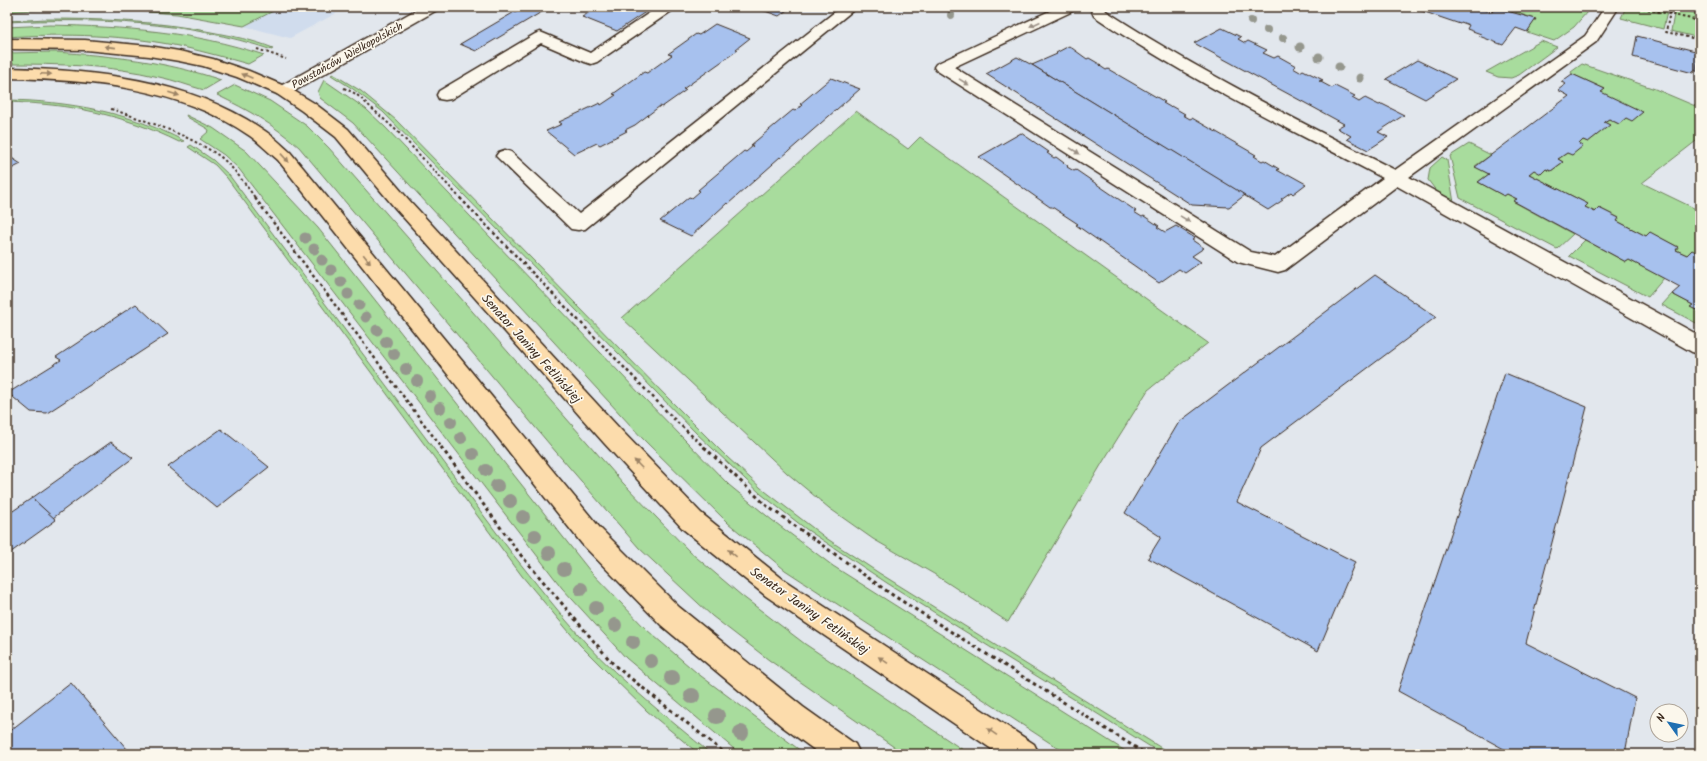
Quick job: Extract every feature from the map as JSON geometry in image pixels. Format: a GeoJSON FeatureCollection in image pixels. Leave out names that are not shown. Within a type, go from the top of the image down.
{"type":"FeatureCollection","features":[{"type":"Feature","properties":{"kind":"main road","name":"Senator Janiny Fetlińskiej"},"geometry":{"type":"LineString","coordinates":[[7,44],[85,45],[171,54],[207,62],[236,71],[283,91],[308,107],[342,133],[412,216],[612,436],[692,521],[775,588],[1024,754]]}},
{"type":"Feature","properties":{"kind":"main road"},"geometry":{"type":"LineString","coordinates":[[7,73],[56,74],[108,79],[136,84],[197,102],[233,118],[255,132],[284,156],[591,536],[670,616],[793,717],[845,754]]}},
{"type":"Feature","properties":{"kind":"street","name":"Powstańców Wielkopolskich"},"geometry":{"type":"LineString","coordinates":[[283,91],[318,73],[432,7]]}},
{"type":"Feature","properties":{"kind":"street"},"geometry":{"type":"LineString","coordinates":[[445,95],[540,37],[591,59],[668,7]]}},
{"type":"Feature","properties":{"kind":"street"},"geometry":{"type":"LineString","coordinates":[[505,156],[578,224],[850,7]]}},
{"type":"Feature","properties":{"kind":"street"},"geometry":{"type":"LineString","coordinates":[[1070,7],[942,67],[1245,257],[1278,265],[1396,178],[1591,39],[1612,7]]}},
{"type":"Feature","properties":{"kind":"street"},"geometry":{"type":"LineString","coordinates":[[1097,7],[1099,13],[1137,40],[1253,105],[1396,178],[1700,346]]}},
{"type":"Feature","properties":{"kind":"path"},"geometry":{"type":"LineString","coordinates":[[1636,7],[1700,21]]}},
{"type":"Feature","properties":{"kind":"path"},"geometry":{"type":"LineString","coordinates":[[1671,7],[1666,32],[1700,40]]}},
{"type":"Feature","properties":{"kind":"path"},"geometry":{"type":"LineString","coordinates":[[254,48],[296,62],[356,94],[398,132],[489,229],[676,421],[766,506],[894,596],[1146,754]]}},
{"type":"Feature","properties":{"kind":"path"},"geometry":{"type":"LineString","coordinates":[[109,109],[138,118],[191,140],[219,156],[241,179],[520,554],[614,665],[726,754]]}},
{"type":"Feature","properties":{"kind":"shaded area"},"geometry":{"type":"Polygon","coordinates":[[[281,7],[348,7],[290,38],[244,26],[281,7]]]}},
{"type":"Feature","properties":{"kind":"green space"},"geometry":{"type":"Polygon","coordinates":[[[7,7],[281,7],[244,26],[177,14],[120,10],[47,9],[7,12],[7,7]]]}},
{"type":"Feature","properties":{"kind":"green space"},"geometry":{"type":"Polygon","coordinates":[[[1561,7],[1587,12],[1574,27],[1554,41],[1527,32],[1535,19],[1512,11],[1510,13],[1496,8],[1561,7]]]}},
{"type":"Feature","properties":{"kind":"green space"},"geometry":{"type":"Polygon","coordinates":[[[1626,7],[1668,8],[1663,29],[1621,18],[1626,7]]]}},
{"type":"Feature","properties":{"kind":"green space"},"geometry":{"type":"Polygon","coordinates":[[[1675,9],[1700,14],[1700,38],[1671,31],[1675,9]]]}},
{"type":"Feature","properties":{"kind":"green space"},"geometry":{"type":"Polygon","coordinates":[[[47,19],[89,19],[170,25],[235,37],[273,48],[272,50],[240,40],[174,27],[108,21],[7,22],[47,19]]]}},
{"type":"Feature","properties":{"kind":"green space"},"geometry":{"type":"Polygon","coordinates":[[[50,25],[132,29],[184,35],[211,40],[264,55],[248,64],[183,47],[140,40],[73,35],[7,37],[7,27],[50,25]]]}},
{"type":"Feature","properties":{"kind":"green space"},"geometry":{"type":"Polygon","coordinates":[[[1541,41],[1557,47],[1519,75],[1511,78],[1498,77],[1486,72],[1541,41]]]}},
{"type":"Feature","properties":{"kind":"green space"},"geometry":{"type":"Polygon","coordinates":[[[55,52],[139,60],[179,68],[221,80],[204,90],[165,78],[122,70],[65,65],[7,64],[7,53],[55,52]]]}},
{"type":"Feature","properties":{"kind":"green space"},"geometry":{"type":"Polygon","coordinates":[[[1582,64],[1655,89],[1700,108],[1700,138],[1642,183],[1700,211],[1700,254],[1687,255],[1676,250],[1678,247],[1650,233],[1646,236],[1617,221],[1619,218],[1599,208],[1595,212],[1585,207],[1588,204],[1529,174],[1534,170],[1541,173],[1546,169],[1551,171],[1563,162],[1558,159],[1583,146],[1579,144],[1583,140],[1588,142],[1609,125],[1604,122],[1609,119],[1619,124],[1626,118],[1601,92],[1605,89],[1572,74],[1571,72],[1582,64]]]}},
{"type":"Feature","properties":{"kind":"green space"},"geometry":{"type":"Polygon","coordinates":[[[333,74],[361,91],[396,120],[667,397],[727,457],[761,488],[826,538],[879,573],[1171,754],[1162,754],[887,583],[806,529],[761,494],[696,433],[383,112],[353,89],[331,75],[333,74]]]}},
{"type":"Feature","properties":{"kind":"green space"},"geometry":{"type":"Polygon","coordinates":[[[324,80],[366,109],[385,127],[729,485],[833,566],[1130,754],[1067,754],[785,570],[728,523],[643,439],[353,123],[320,98],[318,92],[324,80]]]}},
{"type":"Feature","properties":{"kind":"green space"},"geometry":{"type":"Polygon","coordinates":[[[235,85],[270,101],[307,126],[329,148],[623,483],[690,552],[742,596],[805,644],[969,754],[904,754],[769,660],[712,616],[639,548],[556,452],[299,147],[260,118],[217,95],[235,85]]]}},
{"type":"Feature","properties":{"kind":"green space"},"geometry":{"type":"Polygon","coordinates":[[[7,100],[53,103],[98,110],[142,122],[184,141],[179,142],[137,124],[96,112],[53,105],[7,102],[7,100]]]}},
{"type":"Feature","properties":{"kind":"green space"},"geometry":{"type":"Polygon","coordinates":[[[856,111],[908,149],[920,137],[1208,343],[1148,390],[1104,460],[1008,622],[934,574],[873,539],[829,508],[787,473],[622,318],[856,111]]]}},
{"type":"Feature","properties":{"kind":"green space"},"geometry":{"type":"Polygon","coordinates":[[[186,115],[213,128],[246,151],[318,228],[590,571],[647,630],[697,673],[805,754],[740,754],[626,658],[562,588],[239,169],[224,155],[200,139],[209,131],[208,129],[186,115]]]}},
{"type":"Feature","properties":{"kind":"green space"},"geometry":{"type":"Polygon","coordinates":[[[1469,144],[1491,155],[1475,166],[1489,174],[1478,182],[1504,196],[1507,194],[1517,199],[1514,202],[1573,234],[1557,249],[1460,198],[1450,156],[1469,144]]]}},
{"type":"Feature","properties":{"kind":"green space"},"geometry":{"type":"Polygon","coordinates":[[[191,145],[213,160],[229,175],[511,552],[566,620],[585,642],[615,672],[711,754],[699,754],[647,711],[580,645],[522,576],[227,178],[215,165],[188,147],[191,145]]]}},
{"type":"Feature","properties":{"kind":"green space"},"geometry":{"type":"Polygon","coordinates":[[[1442,157],[1447,160],[1454,203],[1437,192],[1428,180],[1430,168],[1442,157]]]}},
{"type":"Feature","properties":{"kind":"green space"},"geometry":{"type":"Polygon","coordinates":[[[1585,240],[1626,262],[1629,260],[1664,278],[1648,297],[1569,256],[1585,240]]]}},
{"type":"Feature","properties":{"kind":"green space"},"geometry":{"type":"Polygon","coordinates":[[[1672,294],[1693,305],[1691,307],[1700,312],[1700,325],[1662,305],[1672,294]]]}},
{"type":"Feature","properties":{"kind":"building"},"geometry":{"type":"Polygon","coordinates":[[[523,7],[550,7],[476,51],[460,44],[523,7]]]}},
{"type":"Feature","properties":{"kind":"building"},"geometry":{"type":"Polygon","coordinates":[[[598,7],[653,7],[617,31],[582,17],[598,7]]]}},
{"type":"Feature","properties":{"kind":"building"},"geometry":{"type":"Polygon","coordinates":[[[754,7],[791,7],[779,16],[754,7]]]}},
{"type":"Feature","properties":{"kind":"building"},"geometry":{"type":"Polygon","coordinates":[[[1404,7],[1475,7],[1492,12],[1496,8],[1536,19],[1527,32],[1516,28],[1503,45],[1479,36],[1481,34],[1467,29],[1469,25],[1461,22],[1460,24],[1416,9],[1404,7]]]}},
{"type":"Feature","properties":{"kind":"building"},"geometry":{"type":"Polygon","coordinates":[[[715,24],[750,38],[736,49],[738,50],[683,89],[686,90],[662,107],[660,106],[635,125],[625,130],[627,131],[600,145],[597,143],[574,154],[546,131],[562,124],[559,122],[600,103],[601,105],[616,95],[613,94],[644,72],[647,73],[672,55],[668,54],[696,34],[699,35],[715,24]]]}},
{"type":"Feature","properties":{"kind":"building"},"geometry":{"type":"Polygon","coordinates":[[[1222,28],[1241,37],[1238,39],[1245,43],[1248,41],[1267,50],[1263,53],[1274,58],[1278,56],[1296,66],[1293,68],[1300,72],[1303,70],[1323,80],[1319,81],[1332,88],[1335,86],[1355,96],[1352,98],[1359,102],[1365,98],[1379,105],[1382,104],[1404,115],[1378,132],[1388,137],[1368,150],[1347,139],[1351,136],[1337,128],[1344,124],[1194,43],[1222,28]]]}},
{"type":"Feature","properties":{"kind":"building"},"geometry":{"type":"Polygon","coordinates":[[[1637,36],[1699,52],[1696,71],[1694,70],[1693,73],[1633,57],[1637,36]]]}},
{"type":"Feature","properties":{"kind":"building"},"geometry":{"type":"Polygon","coordinates":[[[1069,46],[1087,59],[1089,58],[1101,65],[1100,66],[1106,70],[1108,69],[1165,102],[1163,103],[1185,114],[1183,115],[1190,119],[1192,118],[1256,155],[1254,156],[1262,161],[1264,160],[1279,169],[1277,170],[1306,184],[1293,194],[1291,192],[1281,199],[1283,200],[1268,210],[1032,65],[1057,54],[1056,53],[1069,46]]]}},
{"type":"Feature","properties":{"kind":"building"},"geometry":{"type":"Polygon","coordinates":[[[1700,50],[1700,72],[1696,71],[1700,50]]]}},
{"type":"Feature","properties":{"kind":"building"},"geometry":{"type":"Polygon","coordinates":[[[1017,57],[1245,195],[1229,207],[1192,205],[986,74],[1017,57]]]}},
{"type":"Feature","properties":{"kind":"building"},"geometry":{"type":"Polygon","coordinates":[[[1417,60],[1456,79],[1425,99],[1386,79],[1417,60]]]}},
{"type":"Feature","properties":{"kind":"building"},"geometry":{"type":"Polygon","coordinates":[[[1572,74],[1605,89],[1601,92],[1643,112],[1632,121],[1626,118],[1619,124],[1609,119],[1604,122],[1610,125],[1588,142],[1583,140],[1579,144],[1583,146],[1572,155],[1567,153],[1558,159],[1563,162],[1551,171],[1546,169],[1541,174],[1534,170],[1529,174],[1588,204],[1585,207],[1595,212],[1599,208],[1619,218],[1617,221],[1646,236],[1650,232],[1678,247],[1676,250],[1687,255],[1692,250],[1700,254],[1700,312],[1690,307],[1693,305],[1672,294],[1680,287],[1629,260],[1626,262],[1513,201],[1517,199],[1507,194],[1504,196],[1478,182],[1489,174],[1475,167],[1569,96],[1558,90],[1566,84],[1561,82],[1572,74]]]}},
{"type":"Feature","properties":{"kind":"building"},"geometry":{"type":"Polygon","coordinates":[[[831,78],[860,89],[781,158],[780,157],[728,204],[727,203],[691,236],[660,221],[689,197],[692,198],[700,191],[698,190],[744,151],[746,152],[753,146],[751,145],[793,110],[795,111],[802,105],[800,104],[831,78]]]}},
{"type":"Feature","properties":{"kind":"building"},"geometry":{"type":"Polygon","coordinates":[[[1021,133],[1049,152],[1047,153],[1054,158],[1056,157],[1068,166],[1067,167],[1074,171],[1076,170],[1136,211],[1134,212],[1142,217],[1144,216],[1159,226],[1157,227],[1165,232],[1176,226],[1195,238],[1192,240],[1204,248],[1192,256],[1201,262],[1185,273],[1179,269],[1159,283],[1076,225],[1078,224],[1050,207],[979,157],[1021,133]]]}},
{"type":"Feature","properties":{"kind":"building"},"geometry":{"type":"Polygon","coordinates":[[[7,155],[21,164],[7,171],[7,155]]]}},
{"type":"Feature","properties":{"kind":"building"},"geometry":{"type":"Polygon","coordinates":[[[1375,275],[1436,317],[1261,448],[1237,502],[1355,562],[1318,651],[1148,558],[1161,537],[1125,513],[1179,422],[1375,275]]]}},
{"type":"Feature","properties":{"kind":"building"},"geometry":{"type":"Polygon","coordinates":[[[136,304],[168,334],[47,413],[31,412],[8,393],[61,360],[56,357],[136,304]]]}},
{"type":"Feature","properties":{"kind":"building"},"geometry":{"type":"Polygon","coordinates":[[[1505,373],[1587,407],[1526,643],[1635,698],[1625,754],[1513,754],[1398,691],[1505,373]]]}},
{"type":"Feature","properties":{"kind":"building"},"geometry":{"type":"Polygon","coordinates":[[[221,429],[269,467],[217,508],[168,467],[221,429]]]}},
{"type":"Feature","properties":{"kind":"building"},"geometry":{"type":"Polygon","coordinates":[[[111,442],[133,458],[53,518],[32,498],[111,442]]]}},
{"type":"Feature","properties":{"kind":"building"},"geometry":{"type":"Polygon","coordinates":[[[32,498],[56,520],[7,555],[7,515],[32,498]]]}},
{"type":"Feature","properties":{"kind":"building"},"geometry":{"type":"Polygon","coordinates":[[[71,683],[127,749],[122,754],[7,754],[7,733],[71,683]]]}}]}
